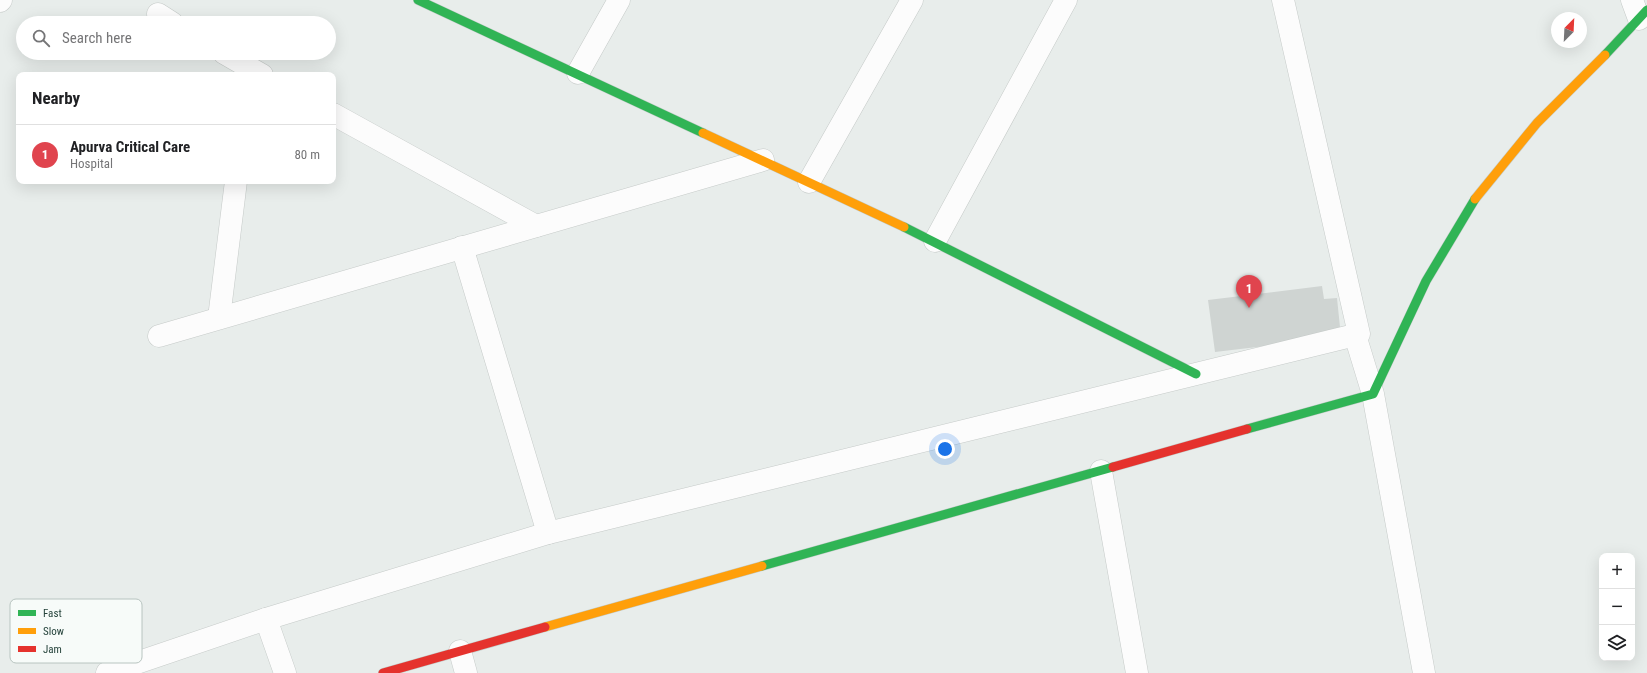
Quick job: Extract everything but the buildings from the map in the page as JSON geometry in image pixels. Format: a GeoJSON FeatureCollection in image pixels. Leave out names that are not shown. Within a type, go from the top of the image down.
{"type":"FeatureCollection","features":[{"type":"Feature","properties":{"kind":"street"},"geometry":{"type":"LineString","coordinates":[[418,0],[578,73],[935,241],[1196,374]]}},
{"type":"Feature","properties":{"kind":"street"},"geometry":{"type":"LineString","coordinates":[[578,73],[619,0]]}},
{"type":"Feature","properties":{"kind":"street"},"geometry":{"type":"LineString","coordinates":[[810,182],[912,0]]}},
{"type":"Feature","properties":{"kind":"street"},"geometry":{"type":"LineString","coordinates":[[935,241],[1066,0]]}},
{"type":"Feature","properties":{"kind":"street"},"geometry":{"type":"LineString","coordinates":[[142,661],[266,619],[548,533],[1359,334],[1282,0]]}},
{"type":"Feature","properties":{"kind":"street"},"geometry":{"type":"LineString","coordinates":[[382,673],[1374,394],[1426,281],[1479,191],[1537,123],[1639,10]]}},
{"type":"Feature","properties":{"kind":"street"},"geometry":{"type":"LineString","coordinates":[[234,60],[252,72]]}},
{"type":"Feature","properties":{"kind":"street"},"geometry":{"type":"LineString","coordinates":[[336,116],[536,226]]}},
{"type":"Feature","properties":{"kind":"street"},"geometry":{"type":"LineString","coordinates":[[158,336],[763,160]]}},
{"type":"Feature","properties":{"kind":"street"},"geometry":{"type":"LineString","coordinates":[[219,318],[236,184]]}},
{"type":"Feature","properties":{"kind":"street"},"geometry":{"type":"LineString","coordinates":[[462,247],[548,533]]}},
{"type":"Feature","properties":{"kind":"street"},"geometry":{"type":"LineString","coordinates":[[1355,335],[1374,394],[1424,673]]}},
{"type":"Feature","properties":{"kind":"street"},"geometry":{"type":"LineString","coordinates":[[1101,471],[1137,673]]}},
{"type":"Feature","properties":{"kind":"street"},"geometry":{"type":"LineString","coordinates":[[266,619],[285,673]]}},
{"type":"Feature","properties":{"kind":"street"},"geometry":{"type":"LineString","coordinates":[[460,651],[466,673]]}},
{"type":"Feature","properties":{"kind":"street"},"geometry":{"type":"LineString","coordinates":[[107,673],[136,663]]}},
{"type":"Feature","properties":{"kind":"traffic: fast"},"geometry":{"type":"LineString","coordinates":[[418,0],[703,133]]}},
{"type":"Feature","properties":{"kind":"traffic: fast"},"geometry":{"type":"LineString","coordinates":[[1605,55],[1647,10]]}},
{"type":"Feature","properties":{"kind":"traffic: fast"},"geometry":{"type":"LineString","coordinates":[[1247,429],[1373,394],[1426,281],[1475,199]]}},
{"type":"Feature","properties":{"kind":"traffic: fast"},"geometry":{"type":"LineString","coordinates":[[904,227],[1196,374]]}},
{"type":"Feature","properties":{"kind":"traffic: fast"},"geometry":{"type":"LineString","coordinates":[[762,566],[1113,467]]}},
{"type":"Feature","properties":{"kind":"traffic: slow"},"geometry":{"type":"LineString","coordinates":[[1475,199],[1537,123],[1605,55]]}},
{"type":"Feature","properties":{"kind":"traffic: slow"},"geometry":{"type":"LineString","coordinates":[[703,133],[904,227]]}},
{"type":"Feature","properties":{"kind":"traffic: slow"},"geometry":{"type":"LineString","coordinates":[[545,627],[762,566]]}},
{"type":"Feature","properties":{"kind":"traffic: jam"},"geometry":{"type":"LineString","coordinates":[[1113,467],[1247,429]]}},
{"type":"Feature","properties":{"kind":"traffic: jam"},"geometry":{"type":"LineString","coordinates":[[383,673],[545,627]]}},
{"type":"Feature","properties":{"kind":"place","name":"Apurva Critical Care"},"geometry":{"type":"Point","coordinates":[1249,308]}}]}
